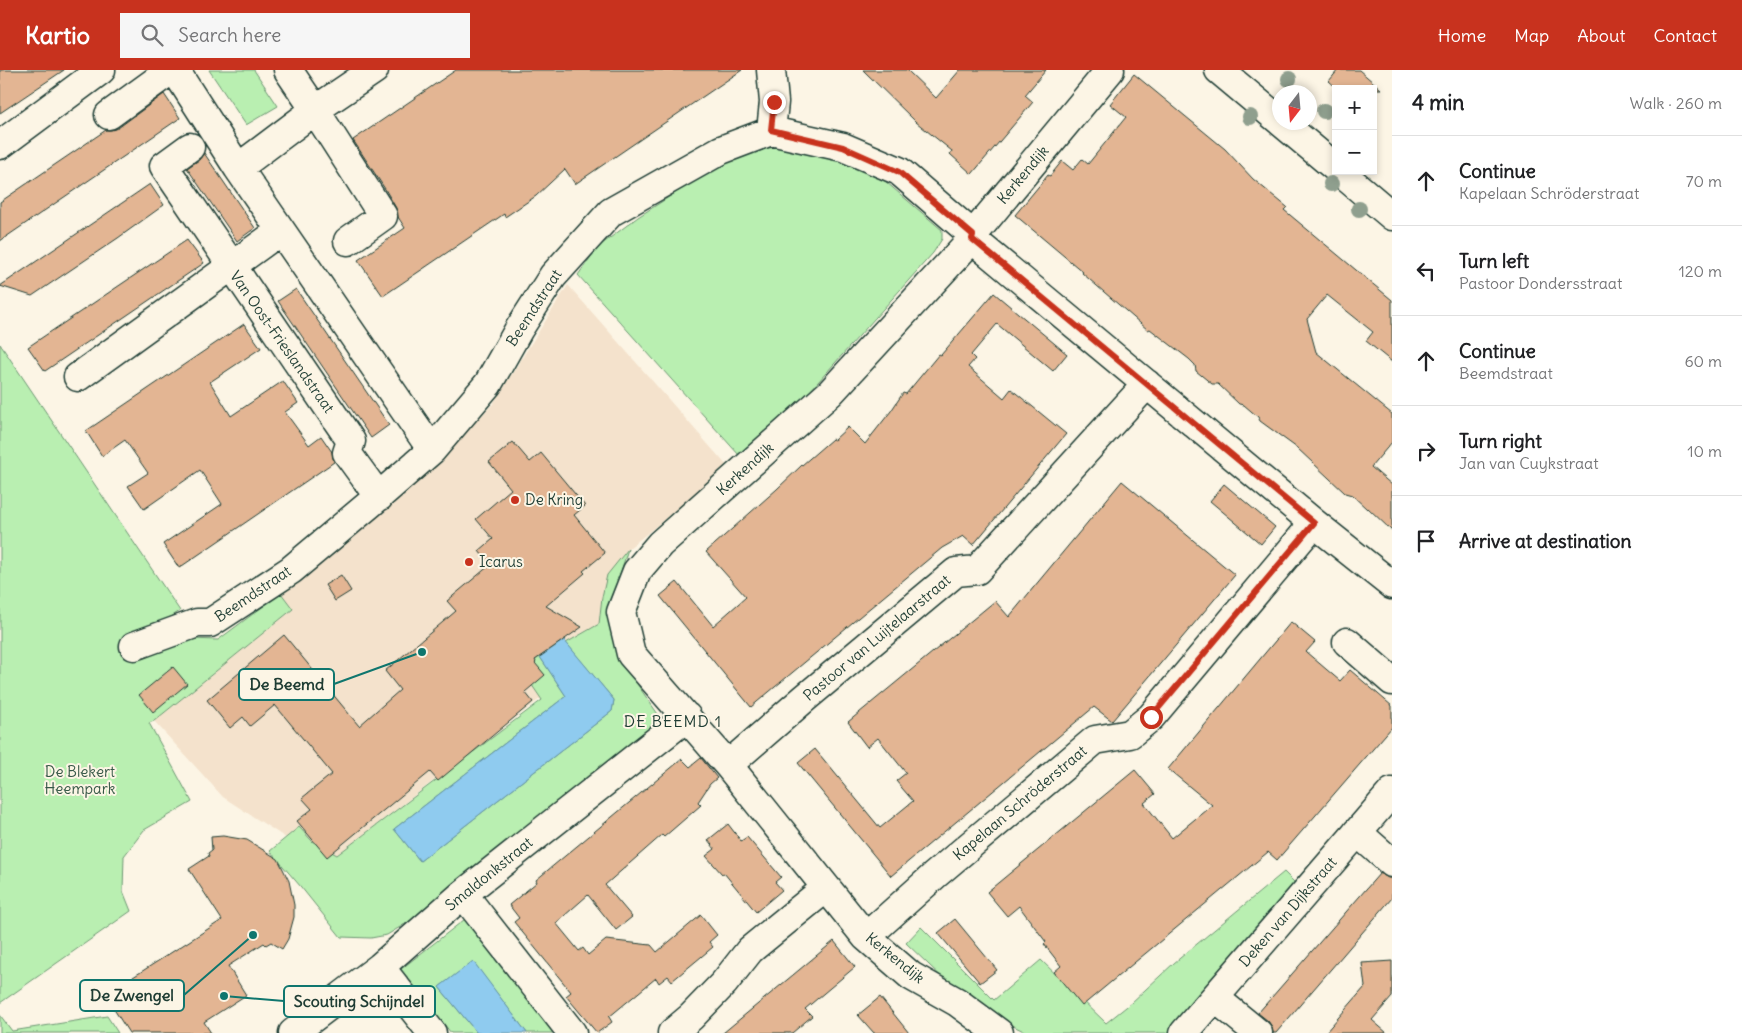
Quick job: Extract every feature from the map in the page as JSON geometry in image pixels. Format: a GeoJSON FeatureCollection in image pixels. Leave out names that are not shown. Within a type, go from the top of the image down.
{"type":"FeatureCollection","features":[{"type":"Feature","properties":{"kind":"street"},"geometry":{"type":"LineString","coordinates":[[109,115],[171,70]]}},
{"type":"Feature","properties":{"kind":"street"},"geometry":{"type":"LineString","coordinates":[[175,70],[280,232],[432,450]]}},
{"type":"Feature","properties":{"kind":"street"},"geometry":{"type":"LineString","coordinates":[[288,70],[383,216],[348,241]]}},
{"type":"Feature","properties":{"kind":"street"},"geometry":{"type":"LineString","coordinates":[[238,168],[315,110],[374,70]]}},
{"type":"Feature","properties":{"kind":"street"},"geometry":{"type":"LineString","coordinates":[[771,70],[774,102],[771,130],[843,147],[899,172],[1147,384],[1314,523],[1392,585]]}},
{"type":"Feature","properties":{"kind":"street","name":"Kerkendijk"},"geometry":{"type":"LineString","coordinates":[[999,1033],[957,1002],[911,976],[866,937],[728,765],[631,654],[621,612],[637,571],[660,544],[830,393],[973,237],[1110,70]]}},
{"type":"Feature","properties":{"kind":"street"},"geometry":{"type":"LineString","coordinates":[[1219,70],[1272,115]]}},
{"type":"Feature","properties":{"kind":"street"},"geometry":{"type":"LineString","coordinates":[[0,145],[94,72]]}},
{"type":"Feature","properties":{"kind":"street","name":"Beemdstraat"},"geometry":{"type":"LineString","coordinates":[[134,646],[197,623],[210,623],[292,570],[432,450],[488,384],[553,276],[610,212],[721,150],[771,130]]}},
{"type":"Feature","properties":{"kind":"street"},"geometry":{"type":"LineString","coordinates":[[1290,130],[1332,165]]}},
{"type":"Feature","properties":{"kind":"street"},"geometry":{"type":"LineString","coordinates":[[190,147],[164,166],[232,266],[280,232]]}},
{"type":"Feature","properties":{"kind":"street"},"geometry":{"type":"LineString","coordinates":[[1344,175],[1392,216]]}},
{"type":"Feature","properties":{"kind":"street","name":"Van Oost-Frieslandstraat"},"geometry":{"type":"LineString","coordinates":[[78,377],[232,266],[351,441],[347,453],[379,497]]}},
{"type":"Feature","properties":{"kind":"street","name":"Pastoor van Luijtelaarstraat"},"geometry":{"type":"LineString","coordinates":[[728,765],[956,572],[977,570],[1147,384]]}},
{"type":"Feature","properties":{"kind":"street","name":"Kapelaan Schröderstraat"},"geometry":{"type":"LineString","coordinates":[[866,937],[935,875],[1095,740],[1130,734],[1151,717],[1314,523]]}},
{"type":"Feature","properties":{"kind":"street"},"geometry":{"type":"LineString","coordinates":[[1347,642],[1392,681]]}},
{"type":"Feature","properties":{"kind":"street","name":"Smaldonkstraat"},"geometry":{"type":"LineString","coordinates":[[293,1033],[380,967],[463,894],[687,717]]}},
{"type":"Feature","properties":{"kind":"street","name":"Deken van Dijkstraat"},"geometry":{"type":"LineString","coordinates":[[1184,1033],[1392,792]]}},
{"type":"Feature","properties":{"kind":"street"},"geometry":{"type":"LineString","coordinates":[[1357,832],[1392,863]]}},
{"type":"Feature","properties":{"kind":"street"},"geometry":{"type":"LineString","coordinates":[[672,1033],[691,1017],[724,983],[750,950],[826,888]]}},
{"type":"Feature","properties":{"kind":"street"},"geometry":{"type":"LineString","coordinates":[[463,894],[572,1033]]}},
{"type":"Feature","properties":{"kind":"street"},"geometry":{"type":"LineString","coordinates":[[380,967],[432,1033]]}},
{"type":"Feature","properties":{"kind":"street"},"geometry":{"type":"LineString","coordinates":[[1215,998],[1258,1033]]}},
{"type":"Feature","properties":{"kind":"shaded area","name":"Icarus"},"geometry":{"type":"Polygon","coordinates":[[[568,285],[728,467],[628,549],[602,597],[599,624],[566,643],[564,640],[521,669],[541,698],[337,855],[313,842],[299,827],[286,838],[223,797],[154,721],[293,609],[281,593],[401,496],[493,404],[568,285]]]}},
{"type":"Feature","properties":{"kind":"green space"},"geometry":{"type":"Polygon","coordinates":[[[209,70],[254,70],[278,106],[246,125],[209,70]]]}},
{"type":"Feature","properties":{"kind":"green space"},"geometry":{"type":"Polygon","coordinates":[[[788,146],[872,170],[942,230],[942,239],[933,253],[810,391],[739,455],[578,275],[598,247],[638,217],[706,173],[750,150],[788,146]]]}},
{"type":"Feature","properties":{"kind":"green space","name":"De Blekert Heempark"},"geometry":{"type":"Polygon","coordinates":[[[0,344],[180,611],[166,620],[190,639],[218,640],[281,593],[293,609],[154,721],[149,723],[192,802],[144,830],[124,856],[123,891],[131,911],[0,1003],[0,344]]]}},
{"type":"Feature","properties":{"kind":"green space"},"geometry":{"type":"Polygon","coordinates":[[[628,549],[617,584],[610,621],[617,655],[662,720],[431,908],[387,935],[371,938],[341,937],[270,851],[299,827],[313,842],[337,855],[542,700],[521,669],[540,657],[566,696],[394,829],[420,861],[612,711],[614,700],[566,643],[599,624],[607,575],[628,549]]]}},
{"type":"Feature","properties":{"kind":"green space"},"geometry":{"type":"Polygon","coordinates":[[[1284,872],[1299,887],[1174,1033],[1028,1033],[973,1007],[906,943],[921,927],[994,1000],[1041,960],[1106,1023],[1131,1003],[1174,963],[1284,872]]]}},
{"type":"Feature","properties":{"kind":"green space"},"geometry":{"type":"Polygon","coordinates":[[[469,916],[571,1033],[527,1033],[473,962],[439,987],[477,1033],[451,1033],[401,969],[469,916]]]}},
{"type":"Feature","properties":{"kind":"green space"},"geometry":{"type":"Polygon","coordinates":[[[0,1015],[12,1031],[107,1016],[118,1033],[0,1033],[0,1015]]]}},
{"type":"Feature","properties":{"kind":"water"},"geometry":{"type":"Polygon","coordinates":[[[564,640],[614,700],[612,711],[420,861],[394,829],[566,696],[540,657],[564,640]]]}},
{"type":"Feature","properties":{"kind":"water"},"geometry":{"type":"Polygon","coordinates":[[[473,961],[527,1033],[477,1033],[439,987],[473,961]]]}},
{"type":"Feature","properties":{"kind":"building"},"geometry":{"type":"Polygon","coordinates":[[[0,70],[64,70],[0,113],[0,70]]]}},
{"type":"Feature","properties":{"kind":"building"},"geometry":{"type":"Polygon","coordinates":[[[456,70],[742,70],[575,184],[565,169],[536,196],[505,217],[504,214],[383,296],[358,260],[405,228],[385,189],[353,140],[456,70]]]}},
{"type":"Feature","properties":{"kind":"building"},"geometry":{"type":"Polygon","coordinates":[[[863,70],[907,70],[936,98],[960,70],[1046,70],[1025,95],[1033,102],[972,174],[950,154],[952,151],[916,122],[863,70]]]}},
{"type":"Feature","properties":{"kind":"building"},"geometry":{"type":"Polygon","coordinates":[[[1338,70],[1359,70],[1376,85],[1334,85],[1329,81],[1338,70]]]}},
{"type":"Feature","properties":{"kind":"building"},"geometry":{"type":"Polygon","coordinates":[[[1134,74],[1225,149],[1253,179],[1287,207],[1284,210],[1392,300],[1392,362],[1366,341],[1373,332],[1327,295],[1307,319],[1316,352],[1392,414],[1392,442],[1371,467],[1392,485],[1392,531],[1352,495],[1345,493],[1297,448],[1260,421],[1244,405],[1239,404],[1218,384],[1212,384],[1196,371],[1195,365],[1189,359],[1150,329],[1148,330],[1015,215],[1062,161],[1073,170],[1082,159],[1088,164],[1126,117],[1110,104],[1134,74]]]}},
{"type":"Feature","properties":{"kind":"building"},"geometry":{"type":"Polygon","coordinates":[[[164,94],[180,118],[0,241],[0,202],[106,130],[118,128],[164,94]]]}},
{"type":"Feature","properties":{"kind":"building"},"geometry":{"type":"Polygon","coordinates":[[[204,153],[255,228],[237,241],[187,168],[199,160],[204,153]]]}},
{"type":"Feature","properties":{"kind":"building"},"geometry":{"type":"Polygon","coordinates":[[[150,184],[164,205],[118,238],[32,296],[0,286],[150,184]]]}},
{"type":"Feature","properties":{"kind":"building"},"geometry":{"type":"Polygon","coordinates":[[[187,240],[204,263],[45,371],[28,347],[187,240]]]}},
{"type":"Feature","properties":{"kind":"building"},"geometry":{"type":"Polygon","coordinates":[[[296,289],[389,425],[371,438],[278,301],[296,289]]]}},
{"type":"Feature","properties":{"kind":"building"},"geometry":{"type":"Polygon","coordinates":[[[994,293],[1067,354],[1053,371],[997,324],[971,355],[975,359],[968,367],[1004,398],[1011,389],[1066,434],[973,545],[963,536],[942,548],[751,707],[660,596],[677,582],[713,626],[746,597],[706,552],[802,465],[848,427],[865,444],[903,393],[906,394],[994,293]]]}},
{"type":"Feature","properties":{"kind":"building"},"geometry":{"type":"Polygon","coordinates":[[[244,324],[261,348],[210,382],[231,416],[283,381],[298,403],[285,412],[309,445],[321,436],[332,452],[334,462],[179,568],[163,544],[222,504],[200,470],[144,509],[128,486],[148,473],[125,440],[102,456],[86,431],[244,324]]]}},
{"type":"Feature","properties":{"kind":"building"},"geometry":{"type":"Polygon","coordinates":[[[513,442],[530,462],[541,453],[585,506],[574,515],[605,553],[583,571],[585,573],[546,606],[582,627],[535,660],[535,663],[545,675],[525,692],[533,702],[438,781],[430,772],[327,857],[297,821],[312,809],[302,798],[332,774],[275,705],[250,726],[243,717],[230,728],[207,700],[284,635],[359,726],[400,690],[385,671],[456,611],[447,601],[490,565],[479,551],[493,539],[476,519],[511,489],[489,462],[513,442]]]}},
{"type":"Feature","properties":{"kind":"building"},"geometry":{"type":"Polygon","coordinates":[[[1122,481],[1235,575],[1112,721],[1094,707],[891,876],[798,763],[815,749],[880,828],[913,801],[896,781],[906,773],[878,738],[867,747],[848,722],[995,601],[1009,617],[1122,481]]]}},
{"type":"Feature","properties":{"kind":"building"},"geometry":{"type":"Polygon","coordinates":[[[1224,484],[1275,527],[1261,544],[1210,501],[1224,484]]]}},
{"type":"Feature","properties":{"kind":"building"},"geometry":{"type":"Polygon","coordinates":[[[341,575],[351,591],[335,601],[325,585],[341,575]]]}},
{"type":"Feature","properties":{"kind":"building"},"geometry":{"type":"Polygon","coordinates":[[[1291,622],[1315,642],[1306,652],[1340,681],[1350,670],[1392,706],[1392,727],[1277,860],[1268,852],[1082,1006],[1054,972],[1061,966],[1019,906],[1007,916],[987,892],[1135,770],[1155,794],[1144,803],[1172,838],[1212,805],[1168,769],[1291,622]]]}},
{"type":"Feature","properties":{"kind":"building"},"geometry":{"type":"Polygon","coordinates":[[[173,667],[187,684],[153,712],[139,695],[173,667]]]}},
{"type":"Feature","properties":{"kind":"building"},"geometry":{"type":"Polygon","coordinates":[[[701,758],[717,778],[710,784],[698,802],[701,805],[664,837],[662,835],[605,885],[632,917],[616,930],[588,895],[556,923],[579,951],[583,948],[588,955],[606,940],[651,945],[657,952],[701,915],[717,935],[709,942],[713,947],[672,981],[668,976],[659,983],[656,978],[609,1017],[612,1022],[597,1033],[566,996],[571,992],[514,922],[519,918],[509,905],[537,882],[536,880],[682,759],[690,767],[701,758]]]}},
{"type":"Feature","properties":{"kind":"building"},"geometry":{"type":"Polygon","coordinates":[[[728,824],[741,841],[747,837],[781,877],[775,882],[782,890],[756,912],[724,873],[722,874],[706,856],[715,849],[708,840],[728,824]]]}},
{"type":"Feature","properties":{"kind":"building"},"geometry":{"type":"Polygon","coordinates":[[[223,836],[247,840],[278,859],[289,881],[294,905],[294,917],[288,939],[282,949],[271,942],[266,945],[264,943],[228,966],[246,995],[204,1022],[211,1033],[129,1033],[105,995],[222,920],[189,869],[209,856],[208,853],[212,850],[211,837],[223,836]]]}},
{"type":"Feature","properties":{"kind":"building"},"geometry":{"type":"Polygon","coordinates":[[[1380,873],[1388,878],[1392,878],[1392,898],[1276,1033],[1273,1033],[1268,1021],[1258,1013],[1380,873]]]}},
{"type":"Feature","properties":{"kind":"building"},"geometry":{"type":"Polygon","coordinates":[[[955,919],[997,970],[980,983],[938,933],[955,919]]]}},
{"type":"Feature","properties":{"kind":"building"},"geometry":{"type":"Polygon","coordinates":[[[834,941],[855,967],[805,1009],[812,1016],[792,1033],[723,1033],[834,941]]]}},
{"type":"Feature","properties":{"kind":"building"},"geometry":{"type":"Polygon","coordinates":[[[1392,961],[1392,997],[1372,1020],[1387,1033],[1325,1033],[1365,987],[1362,963],[1392,961]]]}},
{"type":"Feature","properties":{"kind":"building"},"geometry":{"type":"Polygon","coordinates":[[[880,997],[909,1033],[874,1033],[858,1015],[880,997]]]}},
{"type":"Feature","properties":{"kind":"place","name":"De Kring"},"geometry":{"type":"Point","coordinates":[515,500]}},
{"type":"Feature","properties":{"kind":"place","name":"Icarus"},"geometry":{"type":"Point","coordinates":[469,562]}},
{"type":"Feature","properties":{"kind":"place","name":"De Beemd"},"geometry":{"type":"Point","coordinates":[422,652]}},
{"type":"Feature","properties":{"kind":"place","name":"De Zwengel"},"geometry":{"type":"Point","coordinates":[253,935]}},
{"type":"Feature","properties":{"kind":"place","name":"Scouting Schijndel"},"geometry":{"type":"Point","coordinates":[224,996]}},
{"type":"Feature","properties":{"kind":"district","name":"DE BEEMD 1"},"geometry":{"type":"Point","coordinates":[673,721]}},
{"type":"Feature","properties":{"kind":"route"},"geometry":{"type":"LineString","coordinates":[[774,102],[771,130],[843,147],[899,172],[973,235],[972,239],[1314,523],[1151,717]]}}]}
